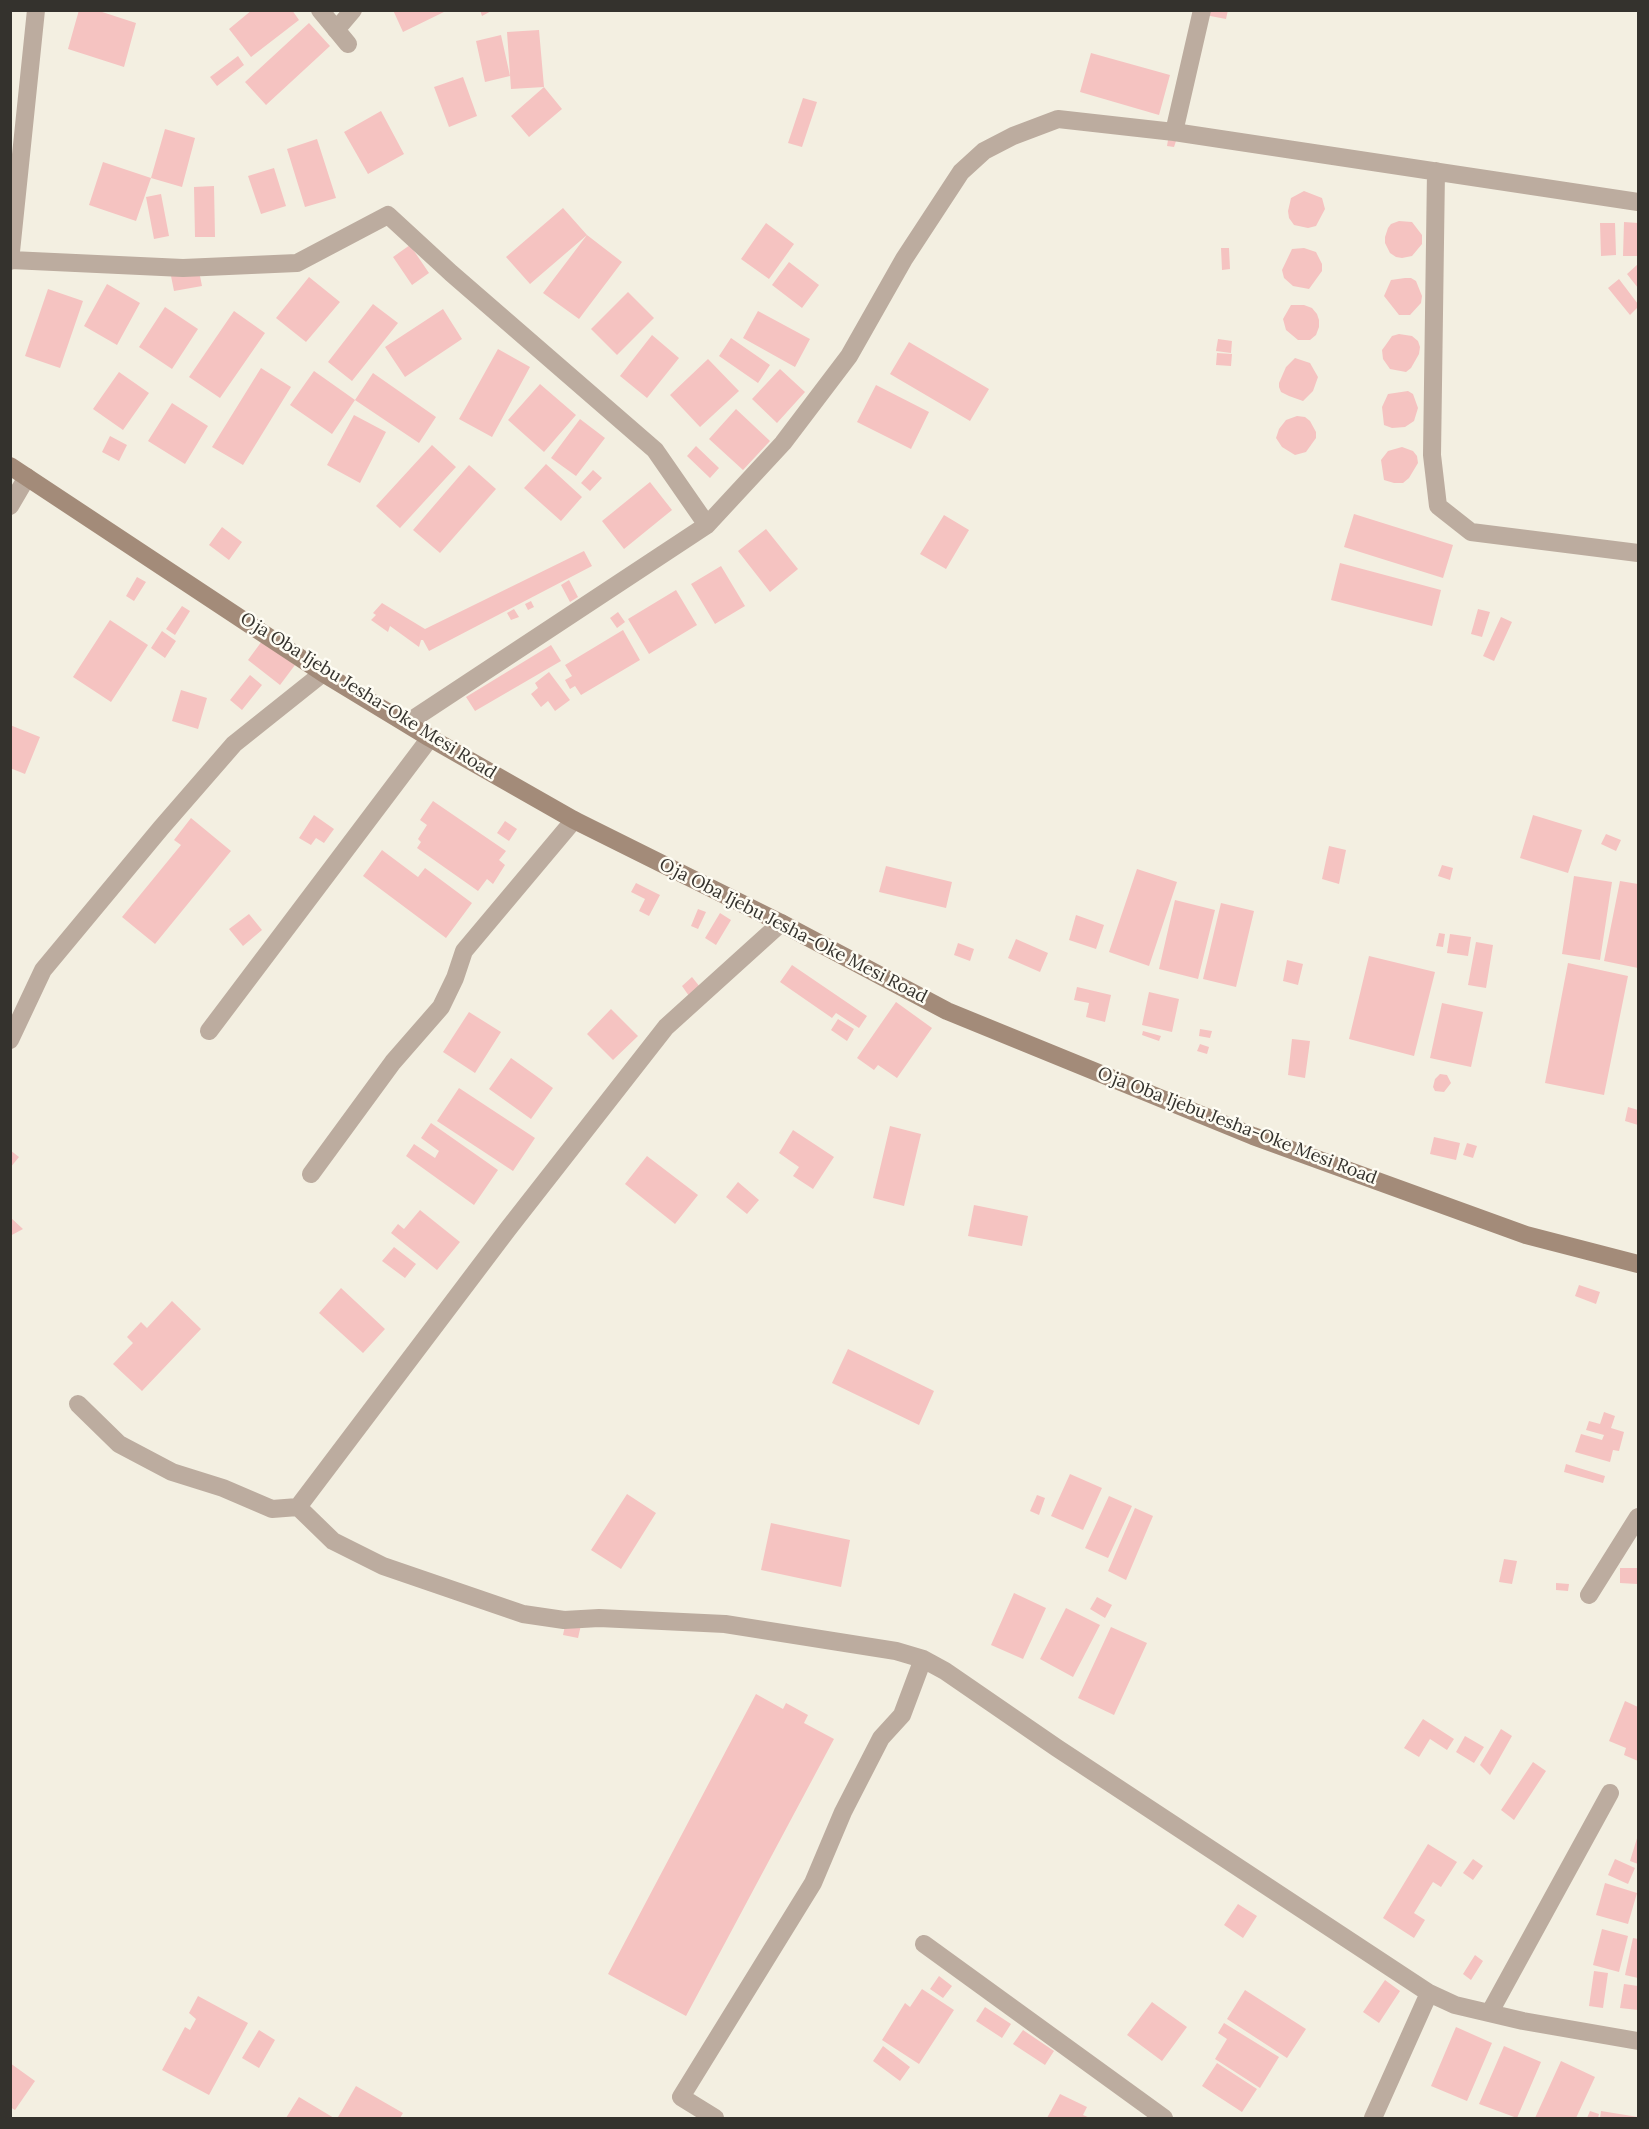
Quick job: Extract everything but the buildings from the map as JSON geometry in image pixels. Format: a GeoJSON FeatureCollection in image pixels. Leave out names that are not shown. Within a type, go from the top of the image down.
{"type":"FeatureCollection","features":[{"type":"Feature","properties":{"kind":"main road","name":"Oja Oba Ijebu Jesha-Oke Mesi Road"},"geometry":{"type":"LineString","coordinates":[[10,466],[324,673],[430,738],[574,820],[781,923],[947,1011],[1242,1131],[1526,1235],[1638,1264]]}},
{"type":"Feature","properties":{"kind":"street"},"geometry":{"type":"LineString","coordinates":[[36,10],[11,261],[183,268],[297,263],[388,215],[451,273],[655,450],[707,525]]}},
{"type":"Feature","properties":{"kind":"street"},"geometry":{"type":"LineString","coordinates":[[320,10],[348,44]]}},
{"type":"Feature","properties":{"kind":"street"},"geometry":{"type":"LineString","coordinates":[[336,30],[353,10]]}},
{"type":"Feature","properties":{"kind":"street"},"geometry":{"type":"LineString","coordinates":[[1174,132],[1202,10]]}},
{"type":"Feature","properties":{"kind":"street"},"geometry":{"type":"LineString","coordinates":[[407,723],[707,525],[783,443],[849,356],[904,259],[961,172],[984,151],[1013,136],[1058,120],[1174,132],[1638,201]]}},
{"type":"Feature","properties":{"kind":"street"},"geometry":{"type":"LineString","coordinates":[[1437,171],[1432,455],[1438,506],[1471,532],[1638,553]]}},
{"type":"Feature","properties":{"kind":"street"},"geometry":{"type":"LineString","coordinates":[[10,506],[27,477]]}},
{"type":"Feature","properties":{"kind":"street"},"geometry":{"type":"LineString","coordinates":[[10,1040],[43,970],[160,828],[234,744],[324,673]]}},
{"type":"Feature","properties":{"kind":"street"},"geometry":{"type":"LineString","coordinates":[[209,1030],[430,738]]}},
{"type":"Feature","properties":{"kind":"street"},"geometry":{"type":"LineString","coordinates":[[311,1174],[393,1062],[441,1007],[455,978],[464,951],[574,820]]}},
{"type":"Feature","properties":{"kind":"street"},"geometry":{"type":"LineString","coordinates":[[78,1404],[119,1444],[172,1472],[223,1488],[272,1509],[298,1507],[508,1229],[666,1027],[781,923]]}},
{"type":"Feature","properties":{"kind":"street"},"geometry":{"type":"LineString","coordinates":[[298,1507],[333,1541],[383,1566],[523,1614],[564,1620],[599,1618],[725,1624],[896,1651],[923,1659],[945,1671],[1057,1748],[1429,1993],[1455,2005],[1523,2021],[1638,2042]]}},
{"type":"Feature","properties":{"kind":"street"},"geometry":{"type":"LineString","coordinates":[[1589,1595],[1638,1517]]}},
{"type":"Feature","properties":{"kind":"street"},"geometry":{"type":"LineString","coordinates":[[715,2118],[681,2097],[813,1882],[843,1812],[881,1738],[902,1715],[923,1659]]}},
{"type":"Feature","properties":{"kind":"street"},"geometry":{"type":"LineString","coordinates":[[1490,2012],[1610,1793]]}},
{"type":"Feature","properties":{"kind":"street"},"geometry":{"type":"LineString","coordinates":[[924,1944],[1164,2118]]}},
{"type":"Feature","properties":{"kind":"street"},"geometry":{"type":"LineString","coordinates":[[1373,2118],[1429,1993]]}}]}
